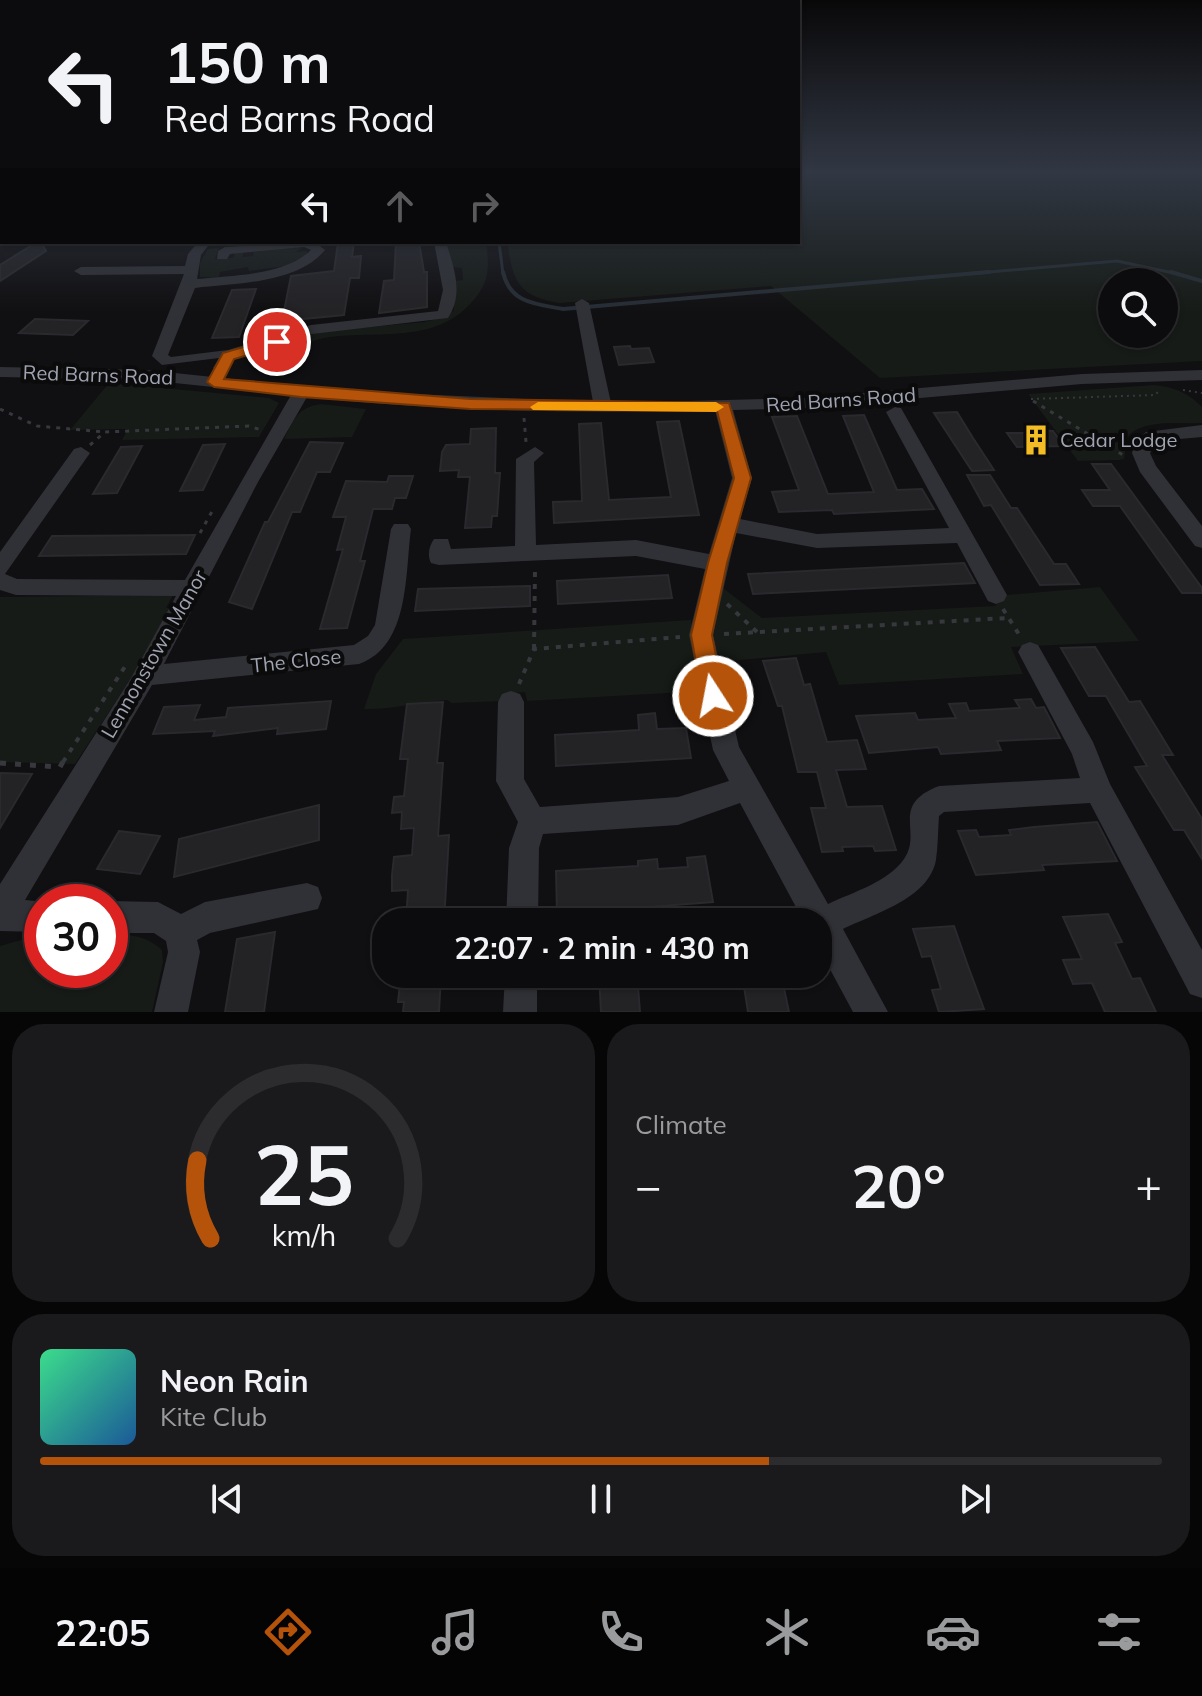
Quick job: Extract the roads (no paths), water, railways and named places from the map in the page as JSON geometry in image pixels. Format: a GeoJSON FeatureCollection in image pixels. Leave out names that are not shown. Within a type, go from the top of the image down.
{"type":"FeatureCollection","features":[{"type":"Feature","properties":{"kind":"street"},"geometry":{"type":"LineString","coordinates":[[203,244],[195,254],[190,277],[160,356],[168,362],[223,353],[228,356]]}},
{"type":"Feature","properties":{"kind":"street"},"geometry":{"type":"LineString","coordinates":[[222,256],[225,251],[301,244]]}},
{"type":"Feature","properties":{"kind":"street"},"geometry":{"type":"LineString","coordinates":[[81,271],[190,277],[288,268],[317,262],[318,250],[313,244]]}},
{"type":"Feature","properties":{"kind":"street"},"geometry":{"type":"LineString","coordinates":[[214,382],[228,356],[311,330],[443,315],[450,299],[447,267],[441,244]]}},
{"type":"Feature","properties":{"kind":"street"},"geometry":{"type":"LineString","coordinates":[[583,308],[603,408]]}},
{"type":"Feature","properties":{"kind":"street","name":"Red Barns Road"},"geometry":{"type":"LineString","coordinates":[[0,372],[146,375],[301,392],[603,408],[723,407],[900,397],[1082,379],[1188,375]]}},
{"type":"Feature","properties":{"kind":"street"},"geometry":{"type":"LineString","coordinates":[[1188,375],[1202,392]]}},
{"type":"Feature","properties":{"kind":"street","name":"Lennonstown Manor"},"geometry":{"type":"LineString","coordinates":[[0,914],[144,676],[276,431],[301,392]]}},
{"type":"Feature","properties":{"kind":"street"},"geometry":{"type":"LineString","coordinates":[[723,407],[742,478],[717,563],[701,635],[726,750],[814,908]]}},
{"type":"Feature","properties":{"kind":"street"},"geometry":{"type":"LineString","coordinates":[[895,412],[996,595]]}},
{"type":"Feature","properties":{"kind":"street"},"geometry":{"type":"LineString","coordinates":[[1202,431],[1152,436],[1144,441],[1141,453],[1145,463],[1202,541]]}},
{"type":"Feature","properties":{"kind":"street"},"geometry":{"type":"LineString","coordinates":[[0,568],[81,453]]}},
{"type":"Feature","properties":{"kind":"street"},"geometry":{"type":"LineString","coordinates":[[531,553],[525,459],[532,455]]}},
{"type":"Feature","properties":{"kind":"street"},"geometry":{"type":"LineString","coordinates":[[729,524],[817,541],[964,535]]}},
{"type":"Feature","properties":{"kind":"street","name":"The Close"},"geometry":{"type":"LineString","coordinates":[[144,676],[359,654],[376,643],[386,626],[401,529]]}},
{"type":"Feature","properties":{"kind":"street"},"geometry":{"type":"LineString","coordinates":[[441,544],[439,557],[636,548],[717,563]]}},
{"type":"Feature","properties":{"kind":"street"},"geometry":{"type":"LineString","coordinates":[[0,581],[16,587],[193,588]]}},
{"type":"Feature","properties":{"kind":"street"},"geometry":{"type":"LineString","coordinates":[[1030,652],[1084,751],[1098,790],[1202,982]]}},
{"type":"Feature","properties":{"kind":"street"},"geometry":{"type":"LineString","coordinates":[[511,702],[510,781],[533,821],[524,848],[522,908]]}},
{"type":"Feature","properties":{"kind":"street"},"geometry":{"type":"LineString","coordinates":[[533,821],[678,811],[746,788]]}},
{"type":"Feature","properties":{"kind":"street"},"geometry":{"type":"LineString","coordinates":[[832,918],[902,884],[921,862],[925,809],[939,799],[1098,790]]}},
{"type":"Feature","properties":{"kind":"street"},"geometry":{"type":"LineString","coordinates":[[180,932],[205,918],[307,898]]}},
{"type":"Feature","properties":{"kind":"street"},"geometry":{"type":"LineString","coordinates":[[0,914],[24,915]]}},
{"type":"Feature","properties":{"kind":"street"},"geometry":{"type":"LineString","coordinates":[[128,917],[158,918],[180,932],[184,952],[171,1012]]}},
{"type":"Feature","properties":{"kind":"street"},"geometry":{"type":"LineString","coordinates":[[832,941],[871,1012]]}},
{"type":"Feature","properties":{"kind":"street"},"geometry":{"type":"LineString","coordinates":[[520,1012],[521,988]]}},
{"type":"Feature","properties":{"kind":"waterway"},"geometry":{"type":"LineString","coordinates":[[499,244],[503,274]]}},
{"type":"Feature","properties":{"kind":"waterway"},"geometry":{"type":"LineString","coordinates":[[966,274],[1117,261],[1150,268]]}},
{"type":"Feature","properties":{"kind":"waterway"},"geometry":{"type":"LineString","coordinates":[[503,272],[506,282],[518,296],[563,309],[989,272]]}},
{"type":"Feature","properties":{"kind":"waterway"},"geometry":{"type":"LineString","coordinates":[[1178,274],[1202,281]]}},
{"type":"Feature","properties":{"kind":"place","name":"Cedar Lodge"},"geometry":{"type":"Point","coordinates":[1036,440]}}]}
